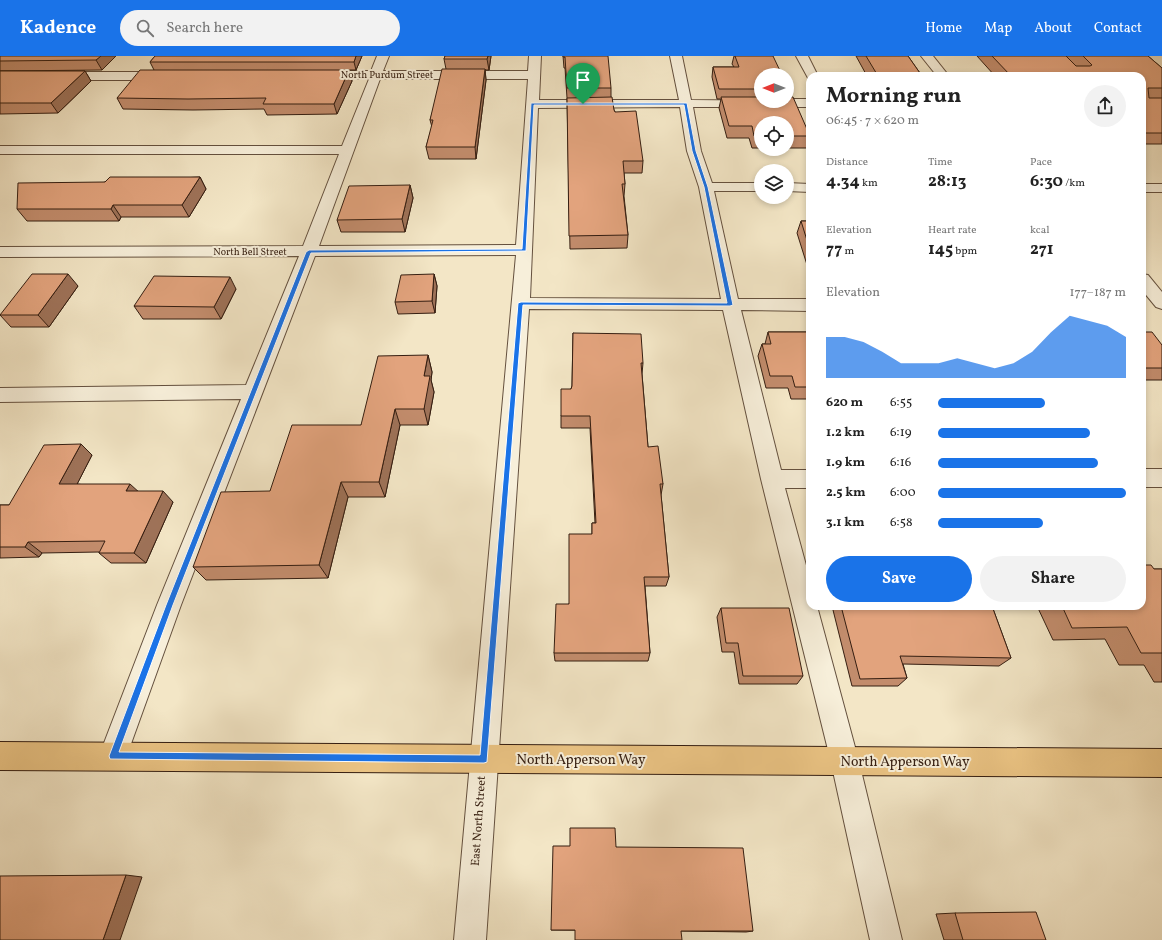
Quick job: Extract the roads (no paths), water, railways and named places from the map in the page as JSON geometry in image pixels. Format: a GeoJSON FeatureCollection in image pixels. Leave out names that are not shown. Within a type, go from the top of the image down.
{"type":"FeatureCollection","features":[{"type":"Feature","properties":{"kind":"main road","name":"North Apperson Way"},"geometry":{"type":"LineString","coordinates":[[0,756],[1162,763]]}},
{"type":"Feature","properties":{"kind":"street"},"geometry":{"type":"LineString","coordinates":[[113,756],[169,605],[309,252],[383,56]]}},
{"type":"Feature","properties":{"kind":"street"},"geometry":{"type":"LineString","coordinates":[[676,56],[694,151],[706,187],[730,305],[772,479],[845,762],[886,940]]}},
{"type":"Feature","properties":{"kind":"street"},"geometry":{"type":"LineString","coordinates":[[802,56],[810,72]]}},
{"type":"Feature","properties":{"kind":"street"},"geometry":{"type":"LineString","coordinates":[[926,56],[940,72]]}},
{"type":"Feature","properties":{"kind":"street","name":"North Purdum Street"},"geometry":{"type":"LineString","coordinates":[[311,75],[375,75],[534,65]]}},
{"type":"Feature","properties":{"kind":"street","name":"East North Street"},"geometry":{"type":"LineString","coordinates":[[470,940],[521,303],[534,65]]}},
{"type":"Feature","properties":{"kind":"street"},"geometry":{"type":"LineString","coordinates":[[0,76],[176,76]]}},
{"type":"Feature","properties":{"kind":"street"},"geometry":{"type":"LineString","coordinates":[[532,104],[806,104]]}},
{"type":"Feature","properties":{"kind":"street"},"geometry":{"type":"LineString","coordinates":[[0,150],[347,150]]}},
{"type":"Feature","properties":{"kind":"street"},"geometry":{"type":"LineString","coordinates":[[706,187],[754,187]]}},
{"type":"Feature","properties":{"kind":"street"},"geometry":{"type":"LineString","coordinates":[[794,188],[806,188]]}},
{"type":"Feature","properties":{"kind":"street"},"geometry":{"type":"LineString","coordinates":[[1146,188],[1162,188]]}},
{"type":"Feature","properties":{"kind":"street","name":"North Bell Street"},"geometry":{"type":"LineString","coordinates":[[0,252],[524,250]]}},
{"type":"Feature","properties":{"kind":"street"},"geometry":{"type":"LineString","coordinates":[[1146,285],[1162,304]]}},
{"type":"Feature","properties":{"kind":"street"},"geometry":{"type":"LineString","coordinates":[[521,303],[806,305]]}},
{"type":"Feature","properties":{"kind":"street"},"geometry":{"type":"LineString","coordinates":[[1146,304],[1162,304]]}},
{"type":"Feature","properties":{"kind":"street"},"geometry":{"type":"LineString","coordinates":[[0,395],[253,392]]}},
{"type":"Feature","properties":{"kind":"street"},"geometry":{"type":"LineString","coordinates":[[1146,478],[1162,478]]}},
{"type":"Feature","properties":{"kind":"street"},"geometry":{"type":"LineString","coordinates":[[772,479],[806,479]]}}]}
